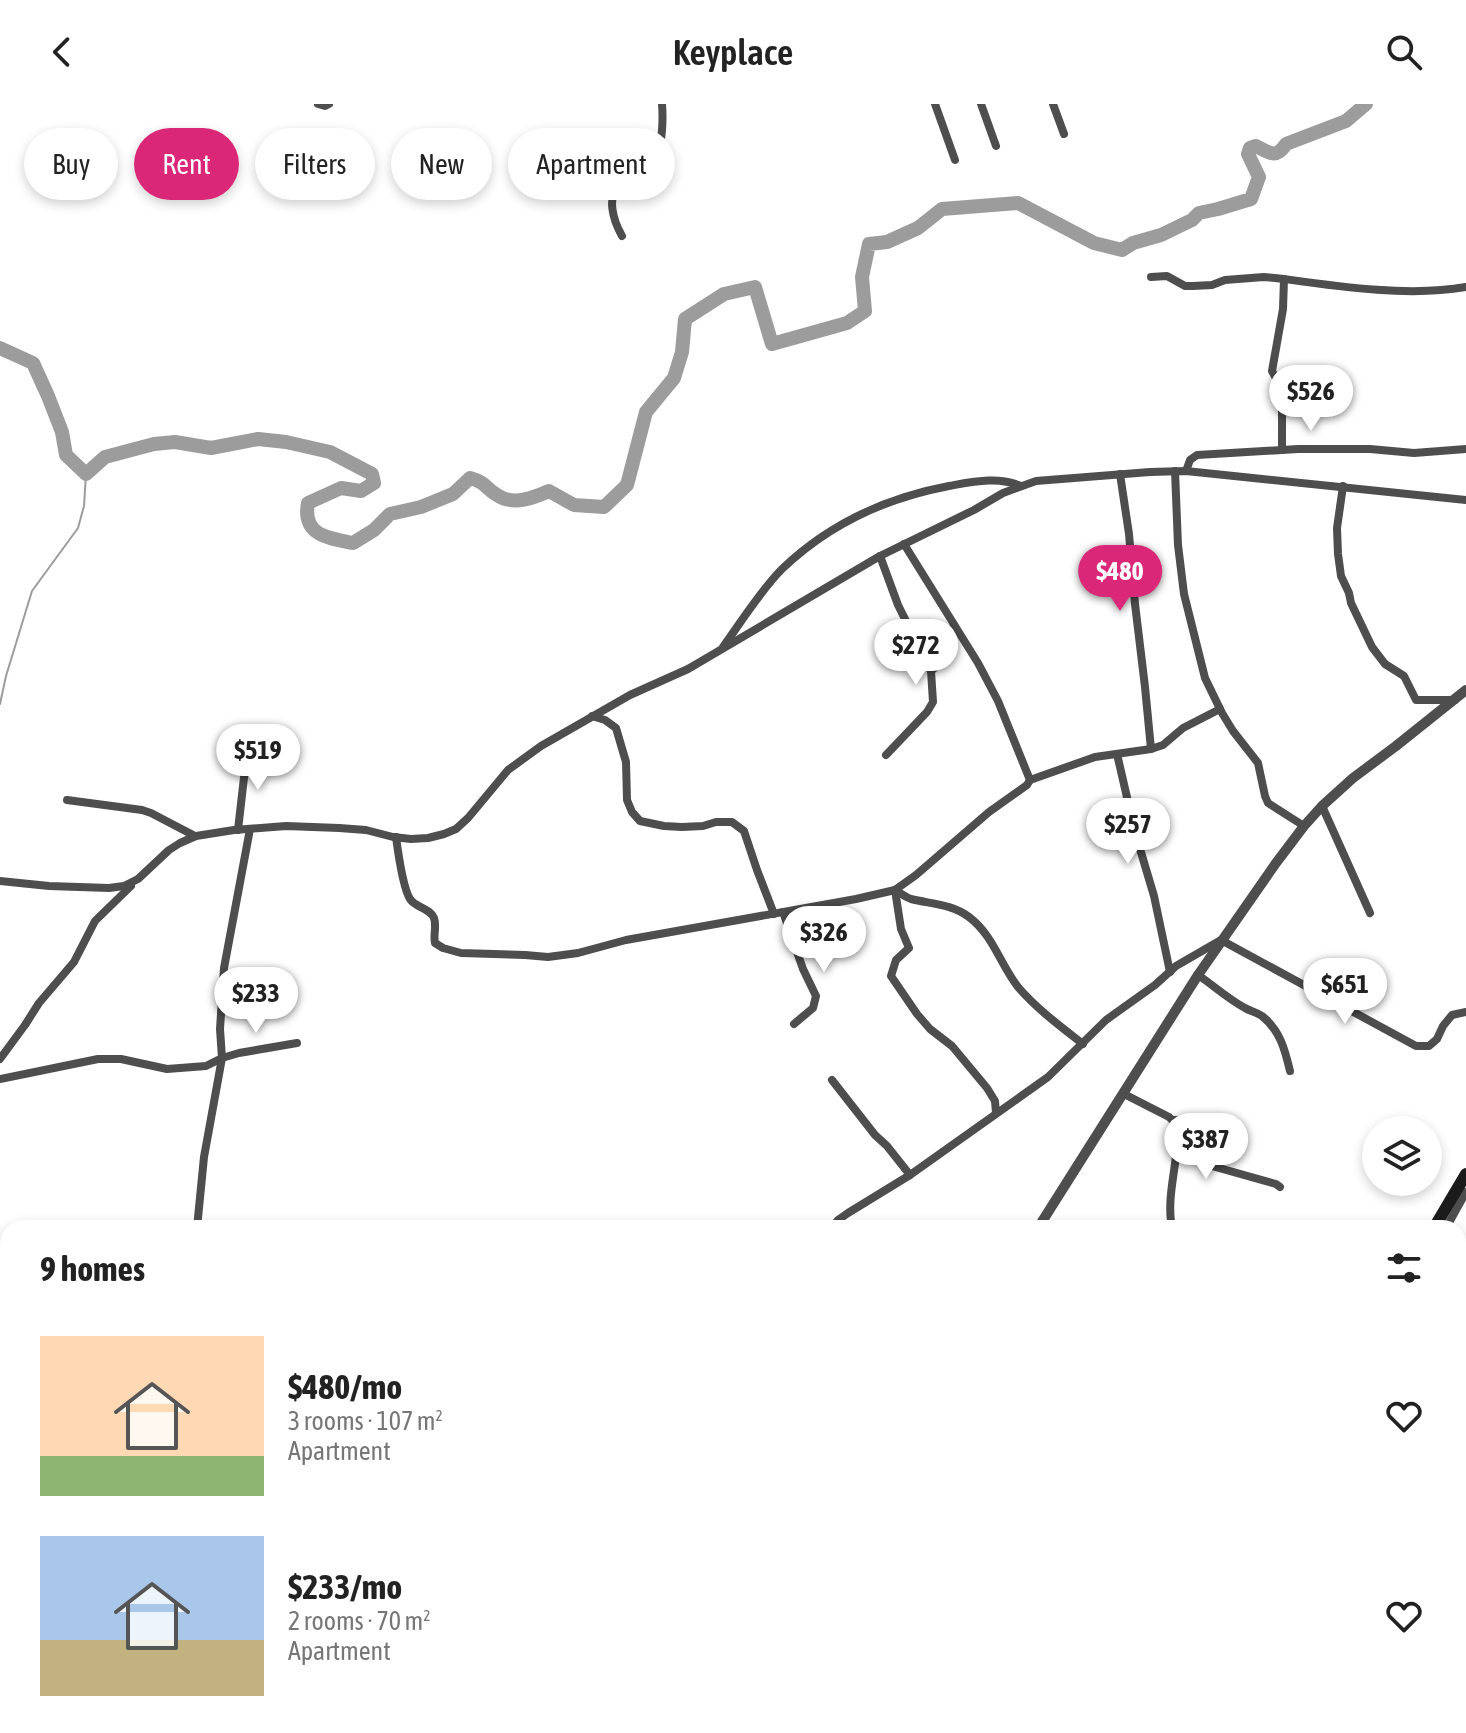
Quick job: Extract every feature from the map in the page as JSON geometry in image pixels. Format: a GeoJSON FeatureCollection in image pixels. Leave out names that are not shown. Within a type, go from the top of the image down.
{"type":"FeatureCollection","features":[{"type":"Feature","properties":{"kind":"main road"},"geometry":{"type":"LineString","coordinates":[[1439,1220],[1466,1174]]}},
{"type":"Feature","properties":{"kind":"street"},"geometry":{"type":"LineString","coordinates":[[318,104],[329,104]]}},
{"type":"Feature","properties":{"kind":"street"},"geometry":{"type":"LineString","coordinates":[[622,236],[614,222],[612,202],[615,189],[621,180],[659,151],[662,104]]}},
{"type":"Feature","properties":{"kind":"street"},"geometry":{"type":"LineString","coordinates":[[935,104],[955,160]]}},
{"type":"Feature","properties":{"kind":"street"},"geometry":{"type":"LineString","coordinates":[[981,104],[996,146]]}},
{"type":"Feature","properties":{"kind":"street"},"geometry":{"type":"LineString","coordinates":[[1053,104],[1064,134]]}},
{"type":"Feature","properties":{"kind":"street"},"geometry":{"type":"LineString","coordinates":[[1151,277],[1167,276],[1185,286],[1264,277],[1413,291],[1465,288]]}},
{"type":"Feature","properties":{"kind":"street"},"geometry":{"type":"LineString","coordinates":[[1282,450],[1282,389],[1272,371],[1283,309],[1284,279]]}},
{"type":"Feature","properties":{"kind":"street"},"geometry":{"type":"LineString","coordinates":[[1186,471],[1190,460],[1197,455],[1282,450],[1370,449],[1414,453],[1466,449]]}},
{"type":"Feature","properties":{"kind":"street"},"geometry":{"type":"LineString","coordinates":[[1175,471],[1178,545],[1184,594],[1205,678],[1238,738],[1258,763],[1268,803],[1304,826]]}},
{"type":"Feature","properties":{"kind":"street"},"geometry":{"type":"LineString","coordinates":[[0,1059],[39,1003],[74,962],[95,921],[169,850],[196,836],[286,826],[366,830],[396,837],[428,838],[456,829],[508,770],[541,746],[647,686],[688,669],[880,556],[1021,486],[1036,481],[1186,471],[1466,500]]}},
{"type":"Feature","properties":{"kind":"street"},"geometry":{"type":"LineString","coordinates":[[1120,474],[1151,749]]}},
{"type":"Feature","properties":{"kind":"street"},"geometry":{"type":"LineString","coordinates":[[720,650],[781,570],[824,534],[850,518],[904,496],[942,488],[985,481],[1010,482],[1021,486]]}},
{"type":"Feature","properties":{"kind":"street"},"geometry":{"type":"LineString","coordinates":[[1343,486],[1337,528],[1341,576],[1372,647],[1385,664],[1404,676],[1416,700],[1455,700]]}},
{"type":"Feature","properties":{"kind":"street"},"geometry":{"type":"LineString","coordinates":[[904,544],[978,663],[998,701],[1030,780]]}},
{"type":"Feature","properties":{"kind":"street"},"geometry":{"type":"LineString","coordinates":[[880,556],[898,605],[931,671],[933,702],[886,755]]}},
{"type":"Feature","properties":{"kind":"street"},"geometry":{"type":"LineString","coordinates":[[931,671],[942,662],[954,625]]}},
{"type":"Feature","properties":{"kind":"street"},"geometry":{"type":"LineString","coordinates":[[1043,1220],[1221,940],[1304,826],[1353,778],[1466,690]]}},
{"type":"Feature","properties":{"kind":"street"},"geometry":{"type":"LineString","coordinates":[[396,837],[408,896],[436,921],[435,943],[452,952],[548,957],[578,953],[626,940],[895,890],[1030,780],[1095,757],[1163,745],[1183,728],[1220,709]]}},
{"type":"Feature","properties":{"kind":"street"},"geometry":{"type":"LineString","coordinates":[[592,716],[616,728],[626,762],[627,800],[640,821],[682,827],[732,822],[744,831],[757,870],[816,996],[813,1008],[794,1024]]}},
{"type":"Feature","properties":{"kind":"street"},"geometry":{"type":"LineString","coordinates":[[238,830],[247,751]]}},
{"type":"Feature","properties":{"kind":"street"},"geometry":{"type":"LineString","coordinates":[[1117,754],[1154,896],[1170,972]]}},
{"type":"Feature","properties":{"kind":"street"},"geometry":{"type":"LineString","coordinates":[[67,800],[142,810],[196,836]]}},
{"type":"Feature","properties":{"kind":"street"},"geometry":{"type":"LineString","coordinates":[[1322,806],[1370,913]]}},
{"type":"Feature","properties":{"kind":"street"},"geometry":{"type":"LineString","coordinates":[[198,1220],[204,1157],[222,1058],[220,1029],[224,968],[250,829]]}},
{"type":"Feature","properties":{"kind":"street"},"geometry":{"type":"LineString","coordinates":[[0,881],[109,888],[124,886],[138,879]]}},
{"type":"Feature","properties":{"kind":"street"},"geometry":{"type":"LineString","coordinates":[[895,890],[905,897],[933,902],[971,918],[988,935],[999,959],[1017,985],[1037,1007],[1083,1044]]}},
{"type":"Feature","properties":{"kind":"street"},"geometry":{"type":"LineString","coordinates":[[895,890],[901,929],[909,948],[896,960],[891,976],[917,1014],[952,1046],[987,1088],[995,1101],[996,1113]]}},
{"type":"Feature","properties":{"kind":"street"},"geometry":{"type":"LineString","coordinates":[[838,1220],[910,1175],[1048,1077],[1106,1020],[1176,966],[1221,940]]}},
{"type":"Feature","properties":{"kind":"street"},"geometry":{"type":"LineString","coordinates":[[1221,940],[1416,1046],[1429,1046],[1452,1015],[1466,1012]]}},
{"type":"Feature","properties":{"kind":"street"},"geometry":{"type":"LineString","coordinates":[[1198,975],[1269,1023],[1284,1046],[1290,1071]]}},
{"type":"Feature","properties":{"kind":"street"},"geometry":{"type":"LineString","coordinates":[[0,1079],[98,1059],[121,1059],[167,1069],[206,1066],[222,1058],[297,1043]]}},
{"type":"Feature","properties":{"kind":"street"},"geometry":{"type":"LineString","coordinates":[[832,1080],[910,1175]]}},
{"type":"Feature","properties":{"kind":"street"},"geometry":{"type":"LineString","coordinates":[[1124,1094],[1173,1120],[1183,1120],[1206,1130],[1216,1145],[1212,1166],[1280,1187]]}},
{"type":"Feature","properties":{"kind":"street"},"geometry":{"type":"LineString","coordinates":[[1171,1220],[1169,1204],[1177,1130],[1173,1120]]}},
{"type":"Feature","properties":{"kind":"street"},"geometry":{"type":"LineString","coordinates":[[1450,1220],[1466,1192]]}},
{"type":"Feature","properties":{"kind":"waterway"},"geometry":{"type":"LineString","coordinates":[[0,348],[33,363],[62,432],[66,455],[86,474],[105,457],[154,444],[175,442],[211,448],[258,439],[330,452],[372,474],[374,483],[361,491],[341,488],[308,503],[309,522],[326,537],[353,543],[374,530],[390,514],[421,507],[453,494],[470,478],[510,500],[530,498],[549,491],[574,505],[604,507],[627,485],[646,412],[674,378],[682,352],[685,319],[724,294],[755,287],[772,344],[847,323],[865,311],[862,277],[869,244],[887,242],[918,228],[942,209],[1018,203],[1094,243],[1122,250],[1133,243],[1161,235],[1192,220],[1199,213],[1251,199],[1259,177],[1248,154],[1250,148],[1256,146],[1268,152],[1279,152],[1286,144],[1346,121],[1366,104]]}},
{"type":"Feature","properties":{"kind":"waterway"},"geometry":{"type":"LineString","coordinates":[[0,704],[32,591],[78,528],[84,506],[86,474]]}}]}
